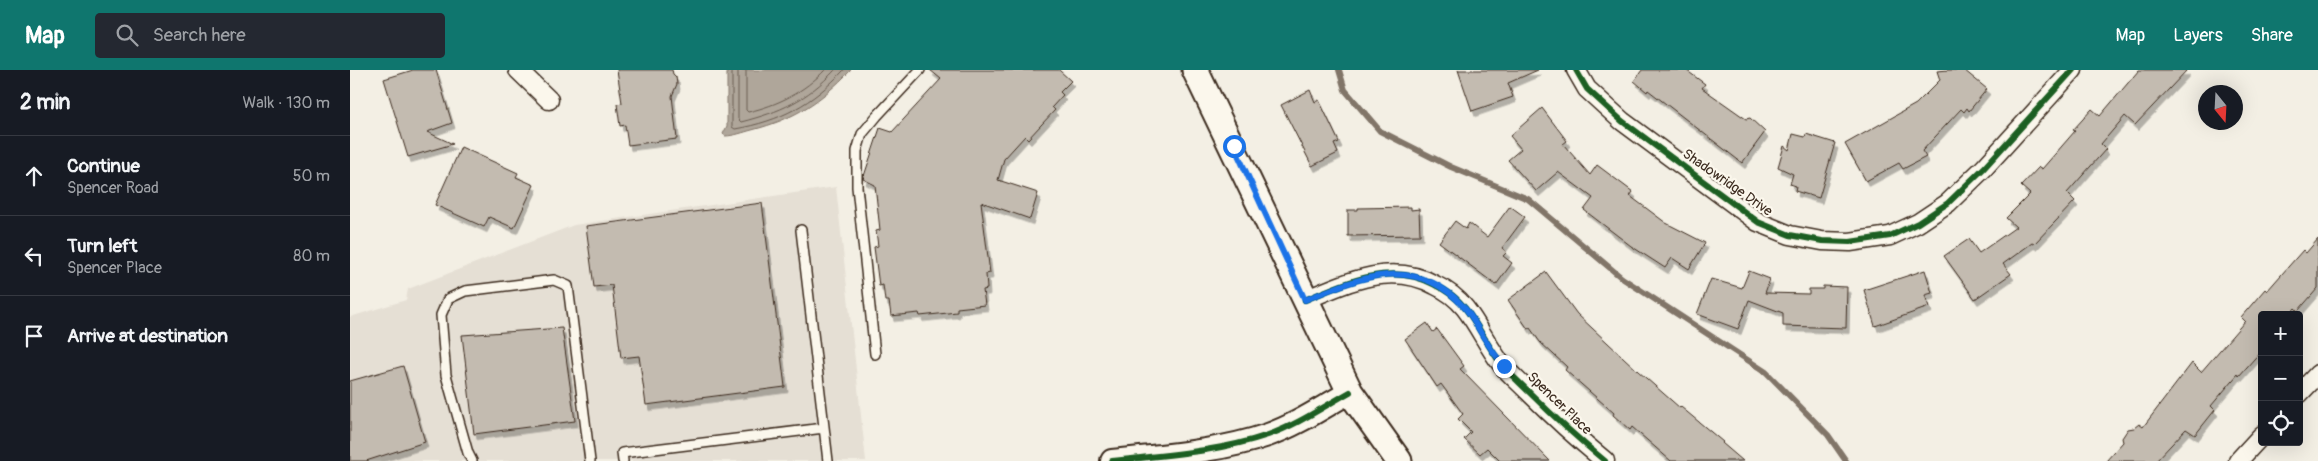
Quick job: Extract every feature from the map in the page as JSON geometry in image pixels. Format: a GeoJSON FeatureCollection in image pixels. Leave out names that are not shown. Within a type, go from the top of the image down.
{"type":"FeatureCollection","features":[{"type":"Feature","properties":{"kind":"main road"},"geometry":{"type":"LineString","coordinates":[[1196,70],[1350,392],[1400,461]]}},
{"type":"Feature","properties":{"kind":"street"},"geometry":{"type":"LineString","coordinates":[[518,70],[550,100]]}},
{"type":"Feature","properties":{"kind":"street","name":"Shadowridge Drive"},"geometry":{"type":"LineString","coordinates":[[1576,70],[1587,89],[1622,121],[1758,222],[1790,235],[1822,241],[1850,242],[1890,236],[1918,223],[1948,204],[1984,168],[2073,70]]}},
{"type":"Feature","properties":{"kind":"street","name":"Spencer Place"},"geometry":{"type":"LineString","coordinates":[[1305,300],[1347,282],[1376,275],[1412,275],[1434,284],[1447,291],[1464,307],[1486,343],[1504,366],[1572,434],[1604,461]]}},
{"type":"Feature","properties":{"kind":"street"},"geometry":{"type":"LineString","coordinates":[[2303,390],[2318,374]]}},
{"type":"Feature","properties":{"kind":"street"},"geometry":{"type":"LineString","coordinates":[[1112,461],[1199,451],[1268,435],[1296,423],[1350,392]]}},
{"type":"Feature","properties":{"kind":"street"},"geometry":{"type":"LineString","coordinates":[[2238,461],[2258,439]]}},
{"type":"Feature","properties":{"kind":"lane"},"geometry":{"type":"LineString","coordinates":[[875,354],[856,187],[857,151],[862,134],[920,70]]}},
{"type":"Feature","properties":{"kind":"lane"},"geometry":{"type":"LineString","coordinates":[[801,230],[828,461]]}},
{"type":"Feature","properties":{"kind":"lane"},"geometry":{"type":"LineString","coordinates":[[472,461],[468,453],[446,374],[441,315],[448,299],[465,290],[554,280],[568,286],[590,461]]}},
{"type":"Feature","properties":{"kind":"lane"},"geometry":{"type":"LineString","coordinates":[[623,461],[622,453],[824,428]]}},
{"type":"Feature","properties":{"kind":"shaded area"},"geometry":{"type":"Polygon","coordinates":[[[836,187],[866,461],[350,461],[350,317],[406,300],[408,289],[574,225],[836,187]]]}},
{"type":"Feature","properties":{"kind":"water"},"geometry":{"type":"Polygon","coordinates":[[[727,70],[851,70],[817,100],[794,115],[767,126],[725,136],[723,134],[727,126],[727,70]]]}},
{"type":"Feature","properties":{"kind":"building"},"geometry":{"type":"Polygon","coordinates":[[[413,70],[436,70],[452,123],[427,132],[453,144],[408,157],[384,79],[413,70]]]}},
{"type":"Feature","properties":{"kind":"building"},"geometry":{"type":"Polygon","coordinates":[[[617,70],[672,70],[677,84],[672,96],[677,139],[628,145],[625,125],[620,126],[617,104],[622,103],[617,70]]]}},
{"type":"Feature","properties":{"kind":"building"},"geometry":{"type":"Polygon","coordinates":[[[930,70],[1059,70],[1071,81],[1060,92],[1063,95],[1052,107],[1055,110],[1028,139],[1025,136],[1004,159],[998,180],[1038,193],[1030,219],[981,202],[990,273],[986,274],[987,289],[983,290],[985,305],[957,308],[957,312],[920,316],[919,313],[891,316],[889,301],[885,301],[883,285],[879,286],[874,247],[878,246],[876,231],[880,230],[875,185],[863,179],[880,128],[892,132],[941,79],[930,70]]]}},
{"type":"Feature","properties":{"kind":"building"},"geometry":{"type":"Polygon","coordinates":[[[1458,70],[1538,70],[1508,83],[1513,97],[1472,111],[1458,70]]]}},
{"type":"Feature","properties":{"kind":"building"},"geometry":{"type":"Polygon","coordinates":[[[1642,70],[1686,70],[1705,84],[1702,88],[1746,119],[1750,118],[1765,132],[1742,163],[1634,81],[1642,70]]]}},
{"type":"Feature","properties":{"kind":"building"},"geometry":{"type":"Polygon","coordinates":[[[1964,70],[1987,89],[1969,111],[1967,108],[1964,112],[1961,109],[1922,151],[1926,157],[1903,169],[1899,163],[1866,181],[1845,144],[1916,104],[1940,80],[1937,71],[1964,70]]]}},
{"type":"Feature","properties":{"kind":"building"},"geometry":{"type":"Polygon","coordinates":[[[2139,70],[2187,70],[2135,125],[2125,116],[2101,144],[2106,149],[2067,193],[2075,201],[2034,244],[2032,243],[2003,264],[2011,274],[1975,299],[1944,256],[1969,239],[1979,253],[2016,227],[2006,218],[2030,194],[2021,186],[2039,167],[2042,169],[2092,109],[2100,116],[2139,70]]]}},
{"type":"Feature","properties":{"kind":"building"},"geometry":{"type":"Polygon","coordinates":[[[1310,90],[1315,102],[1319,100],[1339,142],[1334,144],[1338,153],[1312,166],[1281,105],[1310,90]]]}},
{"type":"Feature","properties":{"kind":"building"},"geometry":{"type":"Polygon","coordinates":[[[1542,108],[1567,141],[1563,144],[1590,175],[1597,165],[1633,192],[1630,196],[1666,223],[1705,243],[1689,269],[1672,258],[1665,268],[1631,246],[1584,210],[1593,198],[1558,172],[1536,191],[1508,160],[1521,149],[1510,136],[1542,108]]]}},
{"type":"Feature","properties":{"kind":"building"},"geometry":{"type":"Polygon","coordinates":[[[1793,134],[1805,137],[1806,134],[1835,143],[1819,198],[1795,191],[1796,186],[1790,184],[1793,174],[1778,167],[1784,146],[1789,150],[1793,134]]]}},
{"type":"Feature","properties":{"kind":"building"},"geometry":{"type":"Polygon","coordinates":[[[461,147],[518,173],[516,177],[534,185],[514,228],[489,217],[484,227],[435,205],[461,147]]]}},
{"type":"Feature","properties":{"kind":"building"},"geometry":{"type":"Polygon","coordinates":[[[762,203],[785,387],[646,405],[639,356],[621,358],[612,285],[594,287],[586,226],[762,203]]]}},
{"type":"Feature","properties":{"kind":"building"},"geometry":{"type":"Polygon","coordinates":[[[1510,206],[1525,217],[1502,248],[1507,252],[1503,256],[1512,263],[1496,285],[1439,242],[1455,221],[1466,229],[1469,223],[1487,237],[1510,206]]]}},
{"type":"Feature","properties":{"kind":"building"},"geometry":{"type":"Polygon","coordinates":[[[1411,207],[1411,210],[1419,209],[1420,235],[1348,236],[1348,210],[1358,210],[1358,208],[1411,207]]]}},
{"type":"Feature","properties":{"kind":"building"},"geometry":{"type":"Polygon","coordinates":[[[2318,239],[2318,288],[2298,311],[2295,308],[2292,311],[2258,311],[2258,355],[2239,376],[2238,374],[2211,406],[2215,410],[2195,435],[2186,429],[2156,461],[2106,461],[2123,442],[2122,438],[2128,429],[2134,428],[2139,424],[2143,427],[2192,363],[2201,372],[2245,321],[2241,317],[2265,289],[2267,291],[2303,250],[2306,253],[2318,239]]]}},
{"type":"Feature","properties":{"kind":"building"},"geometry":{"type":"Polygon","coordinates":[[[1925,270],[1932,293],[1925,295],[1929,307],[1875,326],[1864,290],[1925,270]]]}},
{"type":"Feature","properties":{"kind":"building"},"geometry":{"type":"Polygon","coordinates":[[[1749,271],[1770,279],[1765,293],[1809,294],[1809,289],[1823,289],[1823,286],[1847,287],[1846,328],[1783,326],[1783,313],[1749,300],[1738,329],[1697,314],[1711,279],[1742,288],[1749,271]]]}},
{"type":"Feature","properties":{"kind":"building"},"geometry":{"type":"Polygon","coordinates":[[[1546,272],[1577,314],[1638,371],[1743,461],[1671,461],[1632,427],[1630,430],[1613,415],[1614,413],[1565,370],[1567,367],[1540,342],[1530,328],[1528,329],[1508,300],[1546,272]]]}},
{"type":"Feature","properties":{"kind":"building"},"geometry":{"type":"Polygon","coordinates":[[[1427,323],[1433,332],[1437,329],[1464,366],[1460,369],[1550,461],[1500,461],[1487,448],[1480,454],[1464,439],[1471,432],[1458,419],[1463,414],[1441,384],[1437,387],[1405,339],[1427,323]]]}},
{"type":"Feature","properties":{"kind":"building"},"geometry":{"type":"Polygon","coordinates":[[[562,328],[575,421],[474,434],[462,335],[562,328]]]}},
{"type":"Feature","properties":{"kind":"building"},"geometry":{"type":"Polygon","coordinates":[[[403,366],[425,442],[366,461],[350,461],[350,381],[403,366]]]}},
{"type":"Feature","properties":{"kind":"waterway"},"geometry":{"type":"LineString","coordinates":[[1339,70],[1345,90],[1380,131],[1451,167],[1528,199],[1622,278],[1766,372],[1828,435],[1846,461]]}},
{"type":"Feature","properties":{"kind":"cycle path"},"geometry":{"type":"LineString","coordinates":[[1576,70],[1587,89],[1622,121],[1758,222],[1790,235],[1822,241],[1850,242],[1890,236],[1918,223],[1948,203],[1984,168],[2073,70]]}},
{"type":"Feature","properties":{"kind":"cycle path"},"geometry":{"type":"LineString","coordinates":[[1305,300],[1353,281],[1386,274],[1419,278],[1439,287],[1465,308],[1505,368],[1556,419],[1605,461]]}},
{"type":"Feature","properties":{"kind":"cycle path"},"geometry":{"type":"LineString","coordinates":[[1112,461],[1191,452],[1249,441],[1289,426],[1350,392]]}},
{"type":"Feature","properties":{"kind":"route"},"geometry":{"type":"LineString","coordinates":[[1234,146],[1305,300],[1361,278],[1376,275],[1412,275],[1427,280],[1447,291],[1464,307],[1486,343],[1504,366]]}}]}
